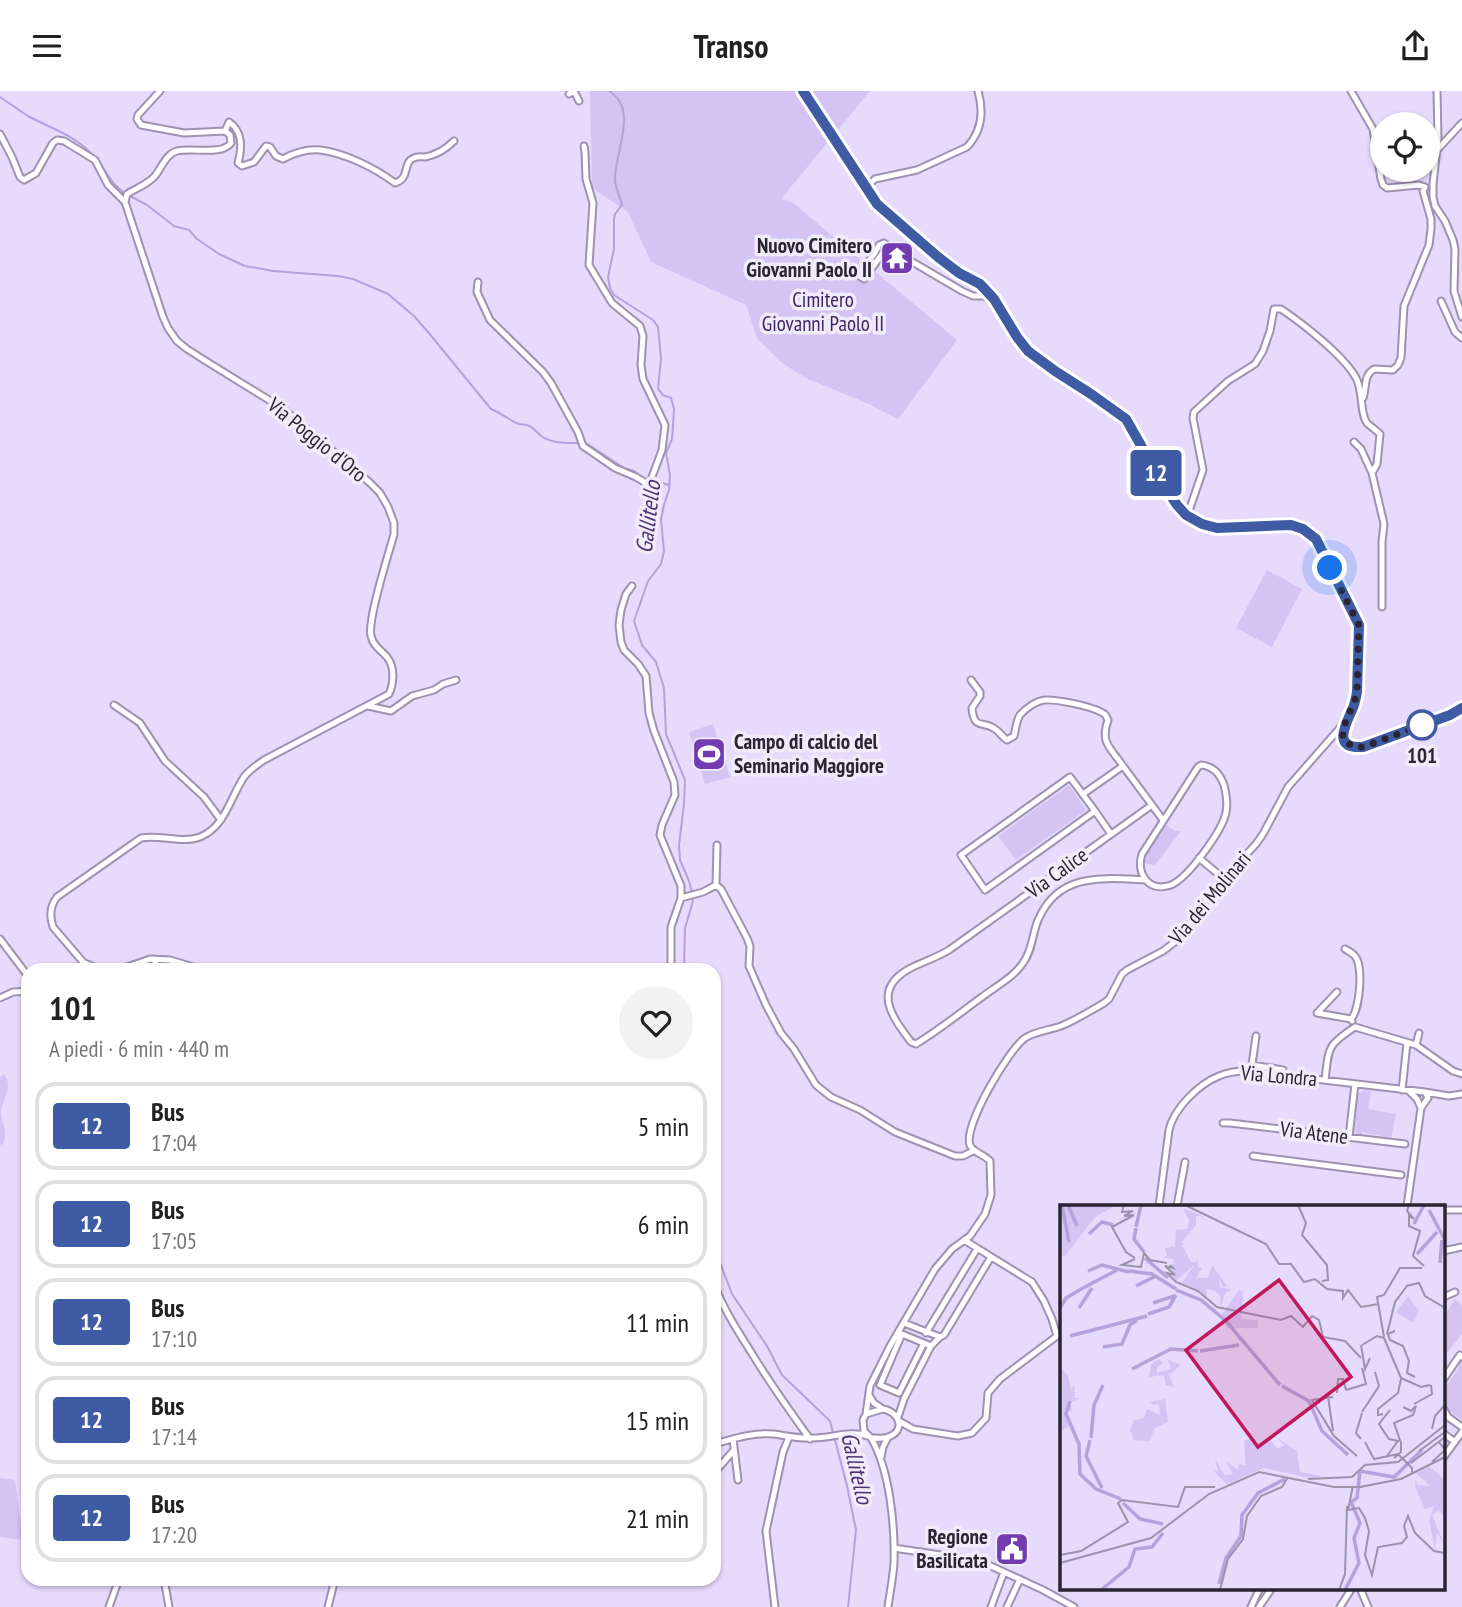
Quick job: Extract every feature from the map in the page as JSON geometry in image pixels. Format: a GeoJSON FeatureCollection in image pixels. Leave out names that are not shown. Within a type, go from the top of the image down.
{"type":"FeatureCollection","features":[{"type":"Feature","properties":{"kind":"street"},"geometry":{"type":"LineString","coordinates":[[125,202],[127,194],[145,185],[176,151],[224,148],[230,145],[232,140],[225,131],[184,132],[141,125],[138,115],[160,91]]}},
{"type":"Feature","properties":{"kind":"street"},"geometry":{"type":"LineString","coordinates":[[569,94],[574,91],[579,101]]}},
{"type":"Feature","properties":{"kind":"street"},"geometry":{"type":"LineString","coordinates":[[803,91],[877,204],[966,279],[968,289],[974,297],[979,295],[990,299],[998,307]]}},
{"type":"Feature","properties":{"kind":"street"},"geometry":{"type":"LineString","coordinates":[[865,188],[875,179],[918,170],[967,147],[982,122],[978,91]]}},
{"type":"Feature","properties":{"kind":"street"},"geometry":{"type":"LineString","coordinates":[[1351,91],[1373,129],[1383,185],[1387,188],[1419,185],[1424,187],[1433,184],[1435,206],[1455,249],[1454,291],[1462,317]]}},
{"type":"Feature","properties":{"kind":"street"},"geometry":{"type":"LineString","coordinates":[[1437,91],[1437,112]]}},
{"type":"Feature","properties":{"kind":"street"},"geometry":{"type":"LineString","coordinates":[[225,131],[229,122],[239,133],[242,154],[238,163],[242,166],[254,162],[266,146],[283,159],[295,153],[318,150],[366,165],[395,183],[405,176],[408,162],[413,158],[440,152],[454,141]]}},
{"type":"Feature","properties":{"kind":"street"},"geometry":{"type":"LineString","coordinates":[[1440,147],[1462,123]]}},
{"type":"Feature","properties":{"kind":"street","name":"Via Poggio d'Oro"},"geometry":{"type":"LineString","coordinates":[[0,134],[20,177],[24,180],[36,173],[53,143],[59,140],[95,160],[108,185],[125,202],[163,317],[177,341],[282,408],[380,493],[394,523],[394,534],[370,630],[376,646],[391,665],[393,686],[387,695],[251,769],[216,827],[200,837],[187,840],[149,836],[141,838],[57,897],[51,907],[53,927],[85,963]]}},
{"type":"Feature","properties":{"kind":"street"},"geometry":{"type":"LineString","coordinates":[[478,282],[477,292],[490,320],[543,372],[578,432],[583,446],[615,468],[649,485],[662,450],[665,425],[643,379],[643,336],[640,326],[612,303],[589,265],[593,203],[586,179],[584,146]]}},
{"type":"Feature","properties":{"kind":"street"},"geometry":{"type":"LineString","coordinates":[[1363,401],[1365,377],[1369,372],[1374,369],[1393,370],[1401,358],[1404,306],[1429,244],[1432,229],[1424,187]]}},
{"type":"Feature","properties":{"kind":"street"},"geometry":{"type":"LineString","coordinates":[[892,250],[882,254],[864,279],[858,275],[879,245],[884,243],[958,289],[968,289],[975,282]]}},
{"type":"Feature","properties":{"kind":"street"},"geometry":{"type":"LineString","coordinates":[[959,273],[979,283],[994,299],[1028,351],[1126,419],[1160,479],[1186,515],[1202,524],[1217,528],[1291,525],[1303,529],[1316,539],[1359,625],[1357,692],[1342,734],[1343,739],[1353,747],[1363,747],[1450,715],[1462,708]]}},
{"type":"Feature","properties":{"kind":"street"},"geometry":{"type":"LineString","coordinates":[[979,295],[982,287]]}},
{"type":"Feature","properties":{"kind":"street"},"geometry":{"type":"LineString","coordinates":[[1441,301],[1455,332],[1462,338]]}},
{"type":"Feature","properties":{"kind":"street"},"geometry":{"type":"LineString","coordinates":[[1186,515],[1203,470],[1194,412],[1228,381],[1255,364],[1263,351],[1274,309],[1286,312],[1327,345],[1357,380],[1366,422],[1380,434],[1377,464],[1372,473]]}},
{"type":"Feature","properties":{"kind":"street"},"geometry":{"type":"LineString","coordinates":[[1354,442],[1361,449],[1372,473],[1384,524],[1382,607]]}},
{"type":"Feature","properties":{"kind":"street"},"geometry":{"type":"LineString","coordinates":[[632,586],[626,594],[619,625],[624,650],[646,677],[649,713],[674,782],[675,795],[660,835],[681,886],[682,897],[671,927],[671,963]]}},
{"type":"Feature","properties":{"kind":"street","name":"Via Poggio d'Oro"},"geometry":{"type":"LineString","coordinates":[[368,706],[391,711],[412,696],[456,680]]}},
{"type":"Feature","properties":{"kind":"street"},"geometry":{"type":"LineString","coordinates":[[971,680],[980,692],[972,708],[975,720],[982,725],[994,727],[1007,740],[1014,736],[1020,715],[1042,701],[1052,700],[1104,713],[1108,720],[1104,732],[1105,740],[1163,820]]}},
{"type":"Feature","properties":{"kind":"street"},"geometry":{"type":"LineString","coordinates":[[114,705],[140,723],[165,761],[204,797],[220,820]]}},
{"type":"Feature","properties":{"kind":"street","name":"Via dei Molinari"},"geometry":{"type":"LineString","coordinates":[[973,1151],[969,1140],[973,1119],[992,1083],[1020,1042],[1032,1034],[1069,1022],[1104,1003],[1109,999],[1122,974],[1180,938],[1206,899],[1256,844],[1288,787],[1346,721]]}},
{"type":"Feature","properties":{"kind":"street"},"geometry":{"type":"LineString","coordinates":[[1205,765],[1218,773],[1225,789],[1226,811],[1218,832],[1199,858],[1181,878],[1170,885],[1158,886],[1146,880],[1140,872],[1140,859],[1163,820],[1198,767],[1205,765]]}},
{"type":"Feature","properties":{"kind":"street"},"geometry":{"type":"LineString","coordinates":[[1083,794],[1123,766]]}},
{"type":"Feature","properties":{"kind":"street"},"geometry":{"type":"LineString","coordinates":[[1095,811],[985,890],[961,855],[1070,777],[1083,794],[1095,811],[1111,834]]}},
{"type":"Feature","properties":{"kind":"street","name":"Via Calice"},"geometry":{"type":"LineString","coordinates":[[1146,880],[1110,877],[1088,879],[1070,885],[1050,900],[1038,920],[1031,947],[1023,963],[995,988],[916,1044],[913,1044],[895,1020],[888,999],[895,979],[906,970],[940,955],[962,941],[1152,805]]}},
{"type":"Feature","properties":{"kind":"street"},"geometry":{"type":"LineString","coordinates":[[716,885],[717,845]]}},
{"type":"Feature","properties":{"kind":"street"},"geometry":{"type":"LineString","coordinates":[[1199,858],[1223,878]]}},
{"type":"Feature","properties":{"kind":"street"},"geometry":{"type":"LineString","coordinates":[[682,897],[716,885]]}},
{"type":"Feature","properties":{"kind":"street"},"geometry":{"type":"LineString","coordinates":[[716,885],[721,889],[747,938],[750,965],[766,1005],[780,1033],[794,1049],[816,1085],[831,1097],[860,1109],[895,1132],[955,1156],[963,1156],[973,1151],[984,1155],[990,1161],[991,1195],[985,1213],[970,1236],[952,1249],[935,1269],[868,1392],[863,1429],[881,1460],[890,1504],[894,1548],[888,1607]]}},
{"type":"Feature","properties":{"kind":"street"},"geometry":{"type":"LineString","coordinates":[[0,939],[21,967]]}},
{"type":"Feature","properties":{"kind":"street"},"geometry":{"type":"LineString","coordinates":[[1345,949],[1355,955],[1360,984],[1356,1014],[1351,1019]]}},
{"type":"Feature","properties":{"kind":"street"},"geometry":{"type":"LineString","coordinates":[[138,963],[150,959],[180,963]]}},
{"type":"Feature","properties":{"kind":"street"},"geometry":{"type":"LineString","coordinates":[[154,959],[156,963]]}},
{"type":"Feature","properties":{"kind":"street"},"geometry":{"type":"LineString","coordinates":[[0,998],[21,991]]}},
{"type":"Feature","properties":{"kind":"street"},"geometry":{"type":"LineString","coordinates":[[1336,992],[1317,1013],[1351,1019]]}},
{"type":"Feature","properties":{"kind":"street"},"geometry":{"type":"LineString","coordinates":[[1351,1019],[1355,1027],[1416,1045],[1453,1071],[1462,1074]]}},
{"type":"Feature","properties":{"kind":"street"},"geometry":{"type":"LineString","coordinates":[[1325,1080],[1329,1049],[1341,1036],[1355,1027]]}},
{"type":"Feature","properties":{"kind":"street"},"geometry":{"type":"LineString","coordinates":[[1416,1045],[1419,1033]]}},
{"type":"Feature","properties":{"kind":"street"},"geometry":{"type":"LineString","coordinates":[[1256,1036],[1252,1065],[1283,1070],[1283,1075]]}},
{"type":"Feature","properties":{"kind":"street"},"geometry":{"type":"LineString","coordinates":[[1407,1043],[1405,1091],[1417,1098],[1437,1094],[1462,1096]]}},
{"type":"Feature","properties":{"kind":"street","name":"Via Londra"},"geometry":{"type":"LineString","coordinates":[[1159,1205],[1171,1124],[1176,1114],[1205,1084],[1227,1073],[1247,1071],[1325,1080],[1405,1091],[1426,1097]]}},
{"type":"Feature","properties":{"kind":"street"},"geometry":{"type":"LineString","coordinates":[[1349,1137],[1355,1084]]}},
{"type":"Feature","properties":{"kind":"street"},"geometry":{"type":"LineString","coordinates":[[1408,1205],[1416,1137],[1421,1108],[1426,1097]]}},
{"type":"Feature","properties":{"kind":"street"},"geometry":{"type":"LineString","coordinates":[[1417,1098],[1421,1108]]}},
{"type":"Feature","properties":{"kind":"street","name":"Via Atene"},"geometry":{"type":"LineString","coordinates":[[1223,1123],[1405,1144]]}},
{"type":"Feature","properties":{"kind":"street"},"geometry":{"type":"LineString","coordinates":[[1414,1153],[1405,1144],[1416,1137]]}},
{"type":"Feature","properties":{"kind":"street","name":"Via Atene"},"geometry":{"type":"LineString","coordinates":[[1253,1156],[1401,1175]]}},
{"type":"Feature","properties":{"kind":"street"},"geometry":{"type":"LineString","coordinates":[[1177,1205],[1185,1162]]}},
{"type":"Feature","properties":{"kind":"street"},"geometry":{"type":"LineString","coordinates":[[1411,1185],[1401,1175],[1414,1165]]}},
{"type":"Feature","properties":{"kind":"street"},"geometry":{"type":"LineString","coordinates":[[1444,1210],[1462,1210]]}},
{"type":"Feature","properties":{"kind":"street"},"geometry":{"type":"LineString","coordinates":[[868,1392],[874,1403],[893,1412],[913,1429],[958,1436],[972,1433],[986,1418],[988,1393],[1000,1378],[1057,1336],[1044,1301],[1032,1282],[964,1240]]}},
{"type":"Feature","properties":{"kind":"street"},"geometry":{"type":"LineString","coordinates":[[1444,1251],[1462,1247]]}},
{"type":"Feature","properties":{"kind":"street"},"geometry":{"type":"LineString","coordinates":[[926,1333],[977,1249]]}},
{"type":"Feature","properties":{"kind":"street"},"geometry":{"type":"LineString","coordinates":[[881,1460],[882,1451],[897,1429],[904,1399],[932,1346],[944,1335],[990,1257]]}},
{"type":"Feature","properties":{"kind":"street"},"geometry":{"type":"LineString","coordinates":[[1444,1295],[1455,1292]]}},
{"type":"Feature","properties":{"kind":"street"},"geometry":{"type":"LineString","coordinates":[[721,1301],[778,1395],[810,1439]]}},
{"type":"Feature","properties":{"kind":"street"},"geometry":{"type":"LineString","coordinates":[[904,1323],[940,1337]]}},
{"type":"Feature","properties":{"kind":"street"},"geometry":{"type":"LineString","coordinates":[[924,1343],[899,1393],[880,1385],[891,1350],[902,1334],[932,1346]]}},
{"type":"Feature","properties":{"kind":"street"},"geometry":{"type":"LineString","coordinates":[[1444,1379],[1460,1355],[1462,1356]]}},
{"type":"Feature","properties":{"kind":"street"},"geometry":{"type":"LineString","coordinates":[[846,1433],[865,1417],[896,1406],[904,1399]]}},
{"type":"Feature","properties":{"kind":"street"},"geometry":{"type":"LineString","coordinates":[[1444,1410],[1462,1430],[1444,1457]]}},
{"type":"Feature","properties":{"kind":"street"},"geometry":{"type":"LineString","coordinates":[[721,1442],[759,1434],[810,1439],[846,1433],[869,1437],[891,1436],[913,1429]]}},
{"type":"Feature","properties":{"kind":"street"},"geometry":{"type":"LineString","coordinates":[[1444,1434],[1455,1442]]}},
{"type":"Feature","properties":{"kind":"street"},"geometry":{"type":"LineString","coordinates":[[775,1607],[766,1531],[770,1505],[789,1437]]}},
{"type":"Feature","properties":{"kind":"street"},"geometry":{"type":"LineString","coordinates":[[733,1439],[738,1481]]}},
{"type":"Feature","properties":{"kind":"street"},"geometry":{"type":"LineString","coordinates":[[721,1465],[734,1450]]}},
{"type":"Feature","properties":{"kind":"street"},"geometry":{"type":"LineString","coordinates":[[894,1548],[980,1561],[1073,1607]]}},
{"type":"Feature","properties":{"kind":"street"},"geometry":{"type":"LineString","coordinates":[[990,1607],[1004,1572]]}},
{"type":"Feature","properties":{"kind":"street"},"geometry":{"type":"LineString","coordinates":[[1007,1607],[1020,1579]]}},
{"type":"Feature","properties":{"kind":"street"},"geometry":{"type":"LineString","coordinates":[[109,1607],[116,1586]]}},
{"type":"Feature","properties":{"kind":"street"},"geometry":{"type":"LineString","coordinates":[[165,1586],[169,1607]]}},
{"type":"Feature","properties":{"kind":"street"},"geometry":{"type":"LineString","coordinates":[[328,1607],[333,1586]]}},
{"type":"Feature","properties":{"kind":"street"},"geometry":{"type":"LineString","coordinates":[[1259,1607],[1271,1589]]}},
{"type":"Feature","properties":{"kind":"street"},"geometry":{"type":"LineString","coordinates":[[1339,1607],[1351,1589]]}},
{"type":"Feature","properties":{"kind":"street"},"geometry":{"type":"LineString","coordinates":[[1360,1589],[1368,1607]]}},
{"type":"Feature","properties":{"kind":"street"},"geometry":{"type":"LineString","coordinates":[[1251,1607],[1259,1590]]}},
{"type":"Feature","properties":{"kind":"green space","name":"Cimitero Giovanni Paolo II"},"geometry":{"type":"Polygon","coordinates":[[[590,91],[870,91],[781,199],[793,203],[957,340],[898,419],[806,378],[782,363],[757,338],[746,305],[651,262],[628,212],[592,188],[590,91]]]}},
{"type":"Feature","properties":{"kind":"green space"},"geometry":{"type":"Polygon","coordinates":[[[1267,570],[1302,589],[1272,647],[1236,628],[1267,570]]]}},
{"type":"Feature","properties":{"kind":"green space","name":"Campo di calcio del Seminario Maggiore"},"geometry":{"type":"Polygon","coordinates":[[[713,724],[730,777],[705,784],[689,732],[713,724]]]}},
{"type":"Feature","properties":{"kind":"green space"},"geometry":{"type":"Polygon","coordinates":[[[1069,785],[1086,810],[1016,860],[998,836],[1069,785]]]}},
{"type":"Feature","properties":{"kind":"green space"},"geometry":{"type":"Polygon","coordinates":[[[1165,824],[1175,831],[1181,831],[1155,865],[1144,863],[1149,849],[1165,824]]]}},
{"type":"Feature","properties":{"kind":"green space"},"geometry":{"type":"Polygon","coordinates":[[[4,1074],[8,1088],[1,1111],[5,1134],[3,1144],[0,1145],[0,1077],[4,1074]]]}},
{"type":"Feature","properties":{"kind":"green space"},"geometry":{"type":"Polygon","coordinates":[[[1364,1090],[1371,1091],[1368,1109],[1396,1114],[1391,1138],[1362,1132],[1361,1136],[1356,1135],[1358,1094],[1364,1090]]]}},
{"type":"Feature","properties":{"kind":"green space"},"geometry":{"type":"Polygon","coordinates":[[[1455,1299],[1462,1305],[1462,1334],[1444,1357],[1444,1316],[1455,1299]]]}},
{"type":"Feature","properties":{"kind":"green space"},"geometry":{"type":"Polygon","coordinates":[[[1462,1358],[1462,1420],[1447,1409],[1444,1403],[1444,1390],[1459,1367],[1458,1363],[1462,1358]]]}},
{"type":"Feature","properties":{"kind":"green space"},"geometry":{"type":"Polygon","coordinates":[[[0,1478],[15,1480],[21,1540],[0,1537],[0,1478]]]}},
{"type":"Feature","properties":{"kind":"waterway","name":"Gallitello"},"geometry":{"type":"LineString","coordinates":[[609,91],[623,108],[624,119],[615,179],[622,205],[614,219],[614,249],[608,277],[610,288],[614,295],[653,320],[658,327],[661,358],[658,389],[671,398],[674,409],[672,439],[666,453],[670,475],[669,490],[661,519],[664,551],[661,564],[648,581],[634,621],[642,645],[656,662],[664,688],[666,734],[685,780],[679,845],[680,860],[692,892]]}},
{"type":"Feature","properties":{"kind":"waterway"},"geometry":{"type":"LineString","coordinates":[[0,97],[28,116],[73,138],[95,158]]}},
{"type":"Feature","properties":{"kind":"waterway"},"geometry":{"type":"LineString","coordinates":[[99,162],[114,184],[124,193]]}},
{"type":"Feature","properties":{"kind":"waterway"},"geometry":{"type":"LineString","coordinates":[[130,196],[147,205],[174,226],[189,230],[219,254],[245,266],[338,276],[353,279],[388,294],[414,316],[491,409],[516,423],[529,426],[550,440],[581,443]]}},
{"type":"Feature","properties":{"kind":"waterway"},"geometry":{"type":"LineString","coordinates":[[586,443],[644,479]]}},
{"type":"Feature","properties":{"kind":"waterway"},"geometry":{"type":"LineString","coordinates":[[654,481],[669,485]]}},
{"type":"Feature","properties":{"kind":"waterway","name":"Gallitello"},"geometry":{"type":"LineString","coordinates":[[684,963],[685,928],[692,897]]}},
{"type":"Feature","properties":{"kind":"waterway","name":"Gallitello"},"geometry":{"type":"LineString","coordinates":[[721,1265],[732,1294],[767,1346],[782,1375],[830,1421],[856,1530],[848,1607]]}},
{"type":"Feature","properties":{"kind":"bus line","name":"12"},"geometry":{"type":"LineString","coordinates":[[803,91],[877,204],[938,257],[959,273],[978,282],[994,299],[1028,351],[1126,419],[1148,460],[1186,515],[1202,524],[1227,529],[1291,525],[1303,529],[1316,539],[1359,625],[1357,692],[1342,734],[1349,745],[1363,747],[1450,715],[1462,708]]}},
{"type":"Feature","properties":{"kind":"place","name":"Nuovo Cimitero Giovanni Paolo II"},"geometry":{"type":"Point","coordinates":[897,258]}},
{"type":"Feature","properties":{"kind":"place","name":"101"},"geometry":{"type":"Point","coordinates":[1422,725]}},
{"type":"Feature","properties":{"kind":"place","name":"Campo di calcio del Seminario Maggiore"},"geometry":{"type":"Point","coordinates":[709,754]}},
{"type":"Feature","properties":{"kind":"place","name":"Regione Basilicata"},"geometry":{"type":"Point","coordinates":[1012,1549]}},
{"type":"Feature","properties":{"kind":"route"},"geometry":{"type":"LineString","coordinates":[[1330,568],[1359,625],[1357,692],[1343,729],[1343,739],[1353,747],[1363,747],[1422,725]]}}]}
